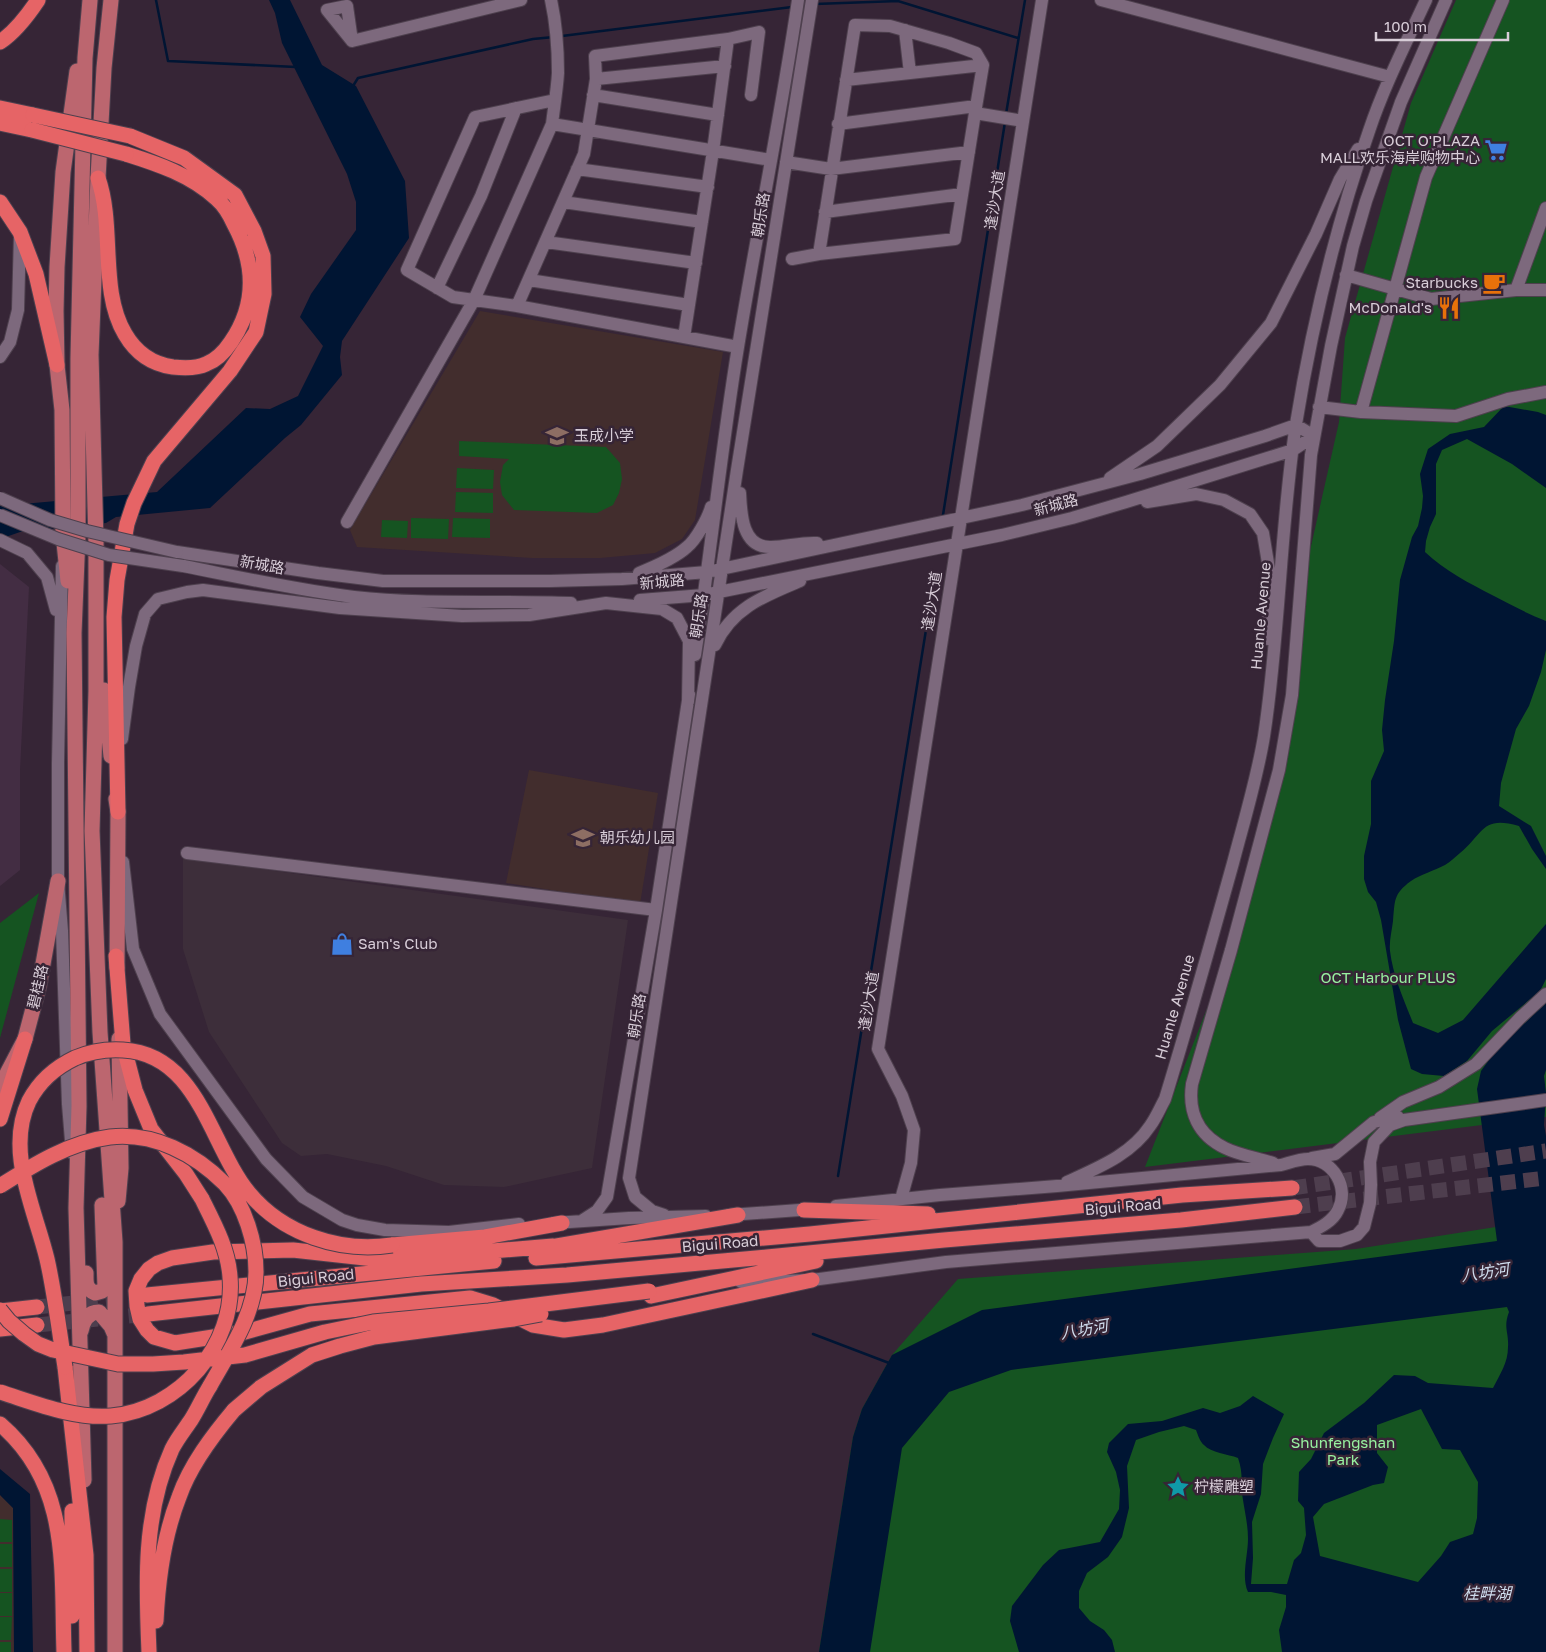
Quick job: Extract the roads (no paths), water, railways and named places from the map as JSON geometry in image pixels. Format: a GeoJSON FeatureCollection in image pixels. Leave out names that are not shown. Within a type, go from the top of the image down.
{"type":"FeatureCollection","features":[{"type":"Feature","properties":{"kind":"highway"},"geometry":{"type":"LineString","coordinates":[[0,42],[29,13],[38,0]]}},
{"type":"Feature","properties":{"kind":"highway"},"geometry":{"type":"LineString","coordinates":[[0,108],[32,122],[162,166],[194,182],[218,199],[243,241],[249,263],[250,285],[248,307],[238,331],[223,353],[207,364],[186,368],[166,366],[152,361],[138,353],[124,333],[113,306],[107,247],[106,210],[98,178]]}},
{"type":"Feature","properties":{"kind":"highway"},"geometry":{"type":"LineString","coordinates":[[0,123],[32,122],[130,136],[184,158],[235,195],[254,231],[263,256],[264,294],[256,332],[230,371],[154,461],[134,503],[122,547],[114,617],[118,812]]}},
{"type":"Feature","properties":{"kind":"highway"},"geometry":{"type":"LineString","coordinates":[[0,202],[20,232],[36,274],[57,365]]}},
{"type":"Feature","properties":{"kind":"highway"},"geometry":{"type":"LineString","coordinates":[[0,1392],[81,1414],[112,1416],[131,1412],[159,1401],[190,1379],[205,1363],[218,1344],[225,1325],[231,1292],[228,1262],[224,1246],[202,1200],[186,1174],[151,1129],[135,1090],[123,1044],[116,956]]}},
{"type":"Feature","properties":{"kind":"highway"},"geometry":{"type":"LineString","coordinates":[[0,1119],[25,1039]]}},
{"type":"Feature","properties":{"kind":"highway"},"geometry":{"type":"LineString","coordinates":[[87,1652],[86,1555],[65,1367],[47,1260],[25,1181],[19,1142],[20,1124],[41,1082],[63,1064],[80,1056],[106,1051],[130,1050],[144,1054],[171,1069],[182,1080],[200,1106],[237,1177],[249,1194],[262,1207],[286,1224],[312,1238],[332,1244],[350,1246],[392,1245],[485,1237],[562,1222]]}},
{"type":"Feature","properties":{"kind":"highway"},"geometry":{"type":"LineString","coordinates":[[0,1186],[65,1150],[110,1137],[146,1138],[177,1149],[192,1158],[226,1185],[241,1209],[251,1233],[256,1272],[253,1295],[245,1320],[193,1417],[173,1447],[162,1476],[152,1516],[146,1581],[149,1652]]}},
{"type":"Feature","properties":{"kind":"highway"},"geometry":{"type":"LineString","coordinates":[[147,1295],[470,1263],[989,1216],[1182,1195],[1292,1188]]}},
{"type":"Feature","properties":{"kind":"highway","name":"Bigui Road"},"geometry":{"type":"LineString","coordinates":[[148,1314],[421,1284],[567,1275],[1181,1220],[1294,1207]]}},
{"type":"Feature","properties":{"kind":"highway"},"geometry":{"type":"LineString","coordinates":[[804,1210],[989,1216]]}},
{"type":"Feature","properties":{"kind":"highway"},"geometry":{"type":"LineString","coordinates":[[470,1263],[553,1246],[738,1215]]}},
{"type":"Feature","properties":{"kind":"highway"},"geometry":{"type":"LineString","coordinates":[[553,1246],[383,1260],[293,1250],[213,1252],[184,1256],[165,1260],[149,1269],[141,1279],[136,1291],[137,1306],[140,1319],[154,1337],[175,1343],[245,1332],[310,1314],[470,1298],[493,1305],[533,1325],[564,1330],[603,1325],[812,1280]]}},
{"type":"Feature","properties":{"kind":"highway"},"geometry":{"type":"LineString","coordinates":[[154,1652],[156,1614],[167,1532],[179,1496],[193,1467],[234,1410],[261,1387],[312,1355],[374,1337],[514,1319],[718,1282],[881,1247]]}},
{"type":"Feature","properties":{"kind":"highway"},"geometry":{"type":"LineString","coordinates":[[0,1311],[8,1321],[24,1334],[38,1344],[53,1350],[118,1364],[153,1364],[245,1355],[325,1332],[373,1322],[650,1293]]}},
{"type":"Feature","properties":{"kind":"highway"},"geometry":{"type":"LineString","coordinates":[[0,1311],[38,1307]]}},
{"type":"Feature","properties":{"kind":"highway"},"geometry":{"type":"LineString","coordinates":[[0,1329],[37,1324]]}},
{"type":"Feature","properties":{"kind":"highway"},"geometry":{"type":"LineString","coordinates":[[0,1424],[30,1456],[53,1503],[59,1533],[64,1652]]}},
{"type":"Feature","properties":{"kind":"highway"},"geometry":{"type":"LineString","coordinates":[[72,1434],[72,1652]]}},
{"type":"Feature","properties":{"kind":"main road"},"geometry":{"type":"LineString","coordinates":[[89,0],[63,172],[57,267],[57,365],[62,410],[63,496],[70,534],[74,633],[79,1106],[86,1287],[94,1293],[102,1291],[105,1287],[102,1189],[105,1125]]}},
{"type":"Feature","properties":{"kind":"main road"},"geometry":{"type":"LineString","coordinates":[[70,534],[78,482],[78,358],[85,58],[89,0]]}},
{"type":"Feature","properties":{"kind":"main road"},"geometry":{"type":"LineString","coordinates":[[111,0],[104,68],[98,178],[92,355],[96,543],[92,831],[100,1032],[114,1242],[115,1652]]}},
{"type":"Feature","properties":{"kind":"main road"},"geometry":{"type":"LineString","coordinates":[[96,624],[118,812],[116,956],[122,1168],[114,1242]]}},
{"type":"Feature","properties":{"kind":"main road","name":"碧桂路"},"geometry":{"type":"LineString","coordinates":[[0,1087],[25,1039],[39,986],[58,881]]}},
{"type":"Feature","properties":{"kind":"main road"},"geometry":{"type":"LineString","coordinates":[[79,1106],[76,1208],[86,1555]]}},
{"type":"Feature","properties":{"kind":"main road"},"geometry":{"type":"LineString","coordinates":[[80,1335],[83,1324],[88,1316],[95,1312],[99,1312],[104,1316],[114,1334]]}},
{"type":"Feature","properties":{"kind":"street"},"geometry":{"type":"LineString","coordinates":[[352,41],[521,0]]}},
{"type":"Feature","properties":{"kind":"street"},"geometry":{"type":"LineString","coordinates":[[347,522],[474,300],[552,124],[558,73],[555,22],[551,0]]}},
{"type":"Feature","properties":{"kind":"street","name":"朝乐路"},"geometry":{"type":"LineString","coordinates":[[581,1221],[597,1211],[607,1197],[656,910],[704,595],[719,473],[738,347],[798,0]]}},
{"type":"Feature","properties":{"kind":"street","name":"朝乐路"},"geometry":{"type":"LineString","coordinates":[[669,1216],[652,1211],[635,1197],[629,1178],[737,470],[812,0]]}},
{"type":"Feature","properties":{"kind":"street","name":"逢沙大道"},"geometry":{"type":"LineString","coordinates":[[901,1199],[911,1164],[914,1130],[902,1096],[878,1049],[962,517],[1020,120],[1042,0]]}},
{"type":"Feature","properties":{"kind":"street"},"geometry":{"type":"LineString","coordinates":[[1101,0],[1390,77]]}},
{"type":"Feature","properties":{"kind":"street","name":"Huanle Avenue"},"geometry":{"type":"LineString","coordinates":[[1057,1186],[1113,1160],[1134,1145],[1150,1127],[1165,1099],[1252,792],[1264,739],[1296,425],[1310,350],[1331,256],[1368,131],[1390,77],[1426,0]]}},
{"type":"Feature","properties":{"kind":"street"},"geometry":{"type":"LineString","coordinates":[[1281,1165],[1225,1149],[1211,1139],[1199,1126],[1191,1110],[1190,1095],[1195,1070],[1231,950],[1270,807],[1286,729],[1294,678],[1314,436],[1346,275],[1366,201],[1402,102],[1446,0]]}},
{"type":"Feature","properties":{"kind":"street"},"geometry":{"type":"LineString","coordinates":[[1361,412],[1426,177],[1503,0]]}},
{"type":"Feature","properties":{"kind":"street"},"geometry":{"type":"LineString","coordinates":[[792,259],[819,254],[955,239],[983,65],[976,53],[890,26],[855,25],[819,254]]}},
{"type":"Feature","properties":{"kind":"street"},"geometry":{"type":"LineString","coordinates":[[905,30],[910,73]]}},
{"type":"Feature","properties":{"kind":"street"},"geometry":{"type":"LineString","coordinates":[[517,306],[584,154],[596,78],[595,56],[728,40],[759,32],[751,95]]}},
{"type":"Feature","properties":{"kind":"street"},"geometry":{"type":"LineString","coordinates":[[684,337],[714,150],[728,40]]}},
{"type":"Feature","properties":{"kind":"street"},"geometry":{"type":"LineString","coordinates":[[846,80],[983,65]]}},
{"type":"Feature","properties":{"kind":"street"},"geometry":{"type":"LineString","coordinates":[[596,78],[725,66]]}},
{"type":"Feature","properties":{"kind":"street"},"geometry":{"type":"LineString","coordinates":[[593,95],[718,115]]}},
{"type":"Feature","properties":{"kind":"street"},"geometry":{"type":"LineString","coordinates":[[555,100],[474,117],[407,270],[453,297],[517,306],[738,347]]}},
{"type":"Feature","properties":{"kind":"street"},"geometry":{"type":"LineString","coordinates":[[437,288],[481,196],[516,108]]}},
{"type":"Feature","properties":{"kind":"street"},"geometry":{"type":"LineString","coordinates":[[838,124],[976,110],[990,115],[1020,120]]}},
{"type":"Feature","properties":{"kind":"street"},"geometry":{"type":"LineString","coordinates":[[552,124],[771,160]]}},
{"type":"Feature","properties":{"kind":"street"},"geometry":{"type":"LineString","coordinates":[[1102,484],[1156,446],[1220,385],[1271,323],[1316,234],[1340,178],[1368,131]]}},
{"type":"Feature","properties":{"kind":"street"},"geometry":{"type":"LineString","coordinates":[[786,162],[831,169],[969,152]]}},
{"type":"Feature","properties":{"kind":"street"},"geometry":{"type":"LineString","coordinates":[[578,169],[708,187]]}},
{"type":"Feature","properties":{"kind":"street"},"geometry":{"type":"LineString","coordinates":[[825,212],[962,194]]}},
{"type":"Feature","properties":{"kind":"street"},"geometry":{"type":"LineString","coordinates":[[563,202],[702,222]]}},
{"type":"Feature","properties":{"kind":"street"},"geometry":{"type":"LineString","coordinates":[[1516,290],[1546,208]]}},
{"type":"Feature","properties":{"kind":"street"},"geometry":{"type":"LineString","coordinates":[[0,357],[10,342],[18,310],[20,232]]}},
{"type":"Feature","properties":{"kind":"street"},"geometry":{"type":"LineString","coordinates":[[546,242],[696,263]]}},
{"type":"Feature","properties":{"kind":"street"},"geometry":{"type":"LineString","coordinates":[[1346,275],[1431,299],[1516,290],[1546,290]]}},
{"type":"Feature","properties":{"kind":"street"},"geometry":{"type":"LineString","coordinates":[[529,280],[690,305]]}},
{"type":"Feature","properties":{"kind":"street"},"geometry":{"type":"LineString","coordinates":[[1310,350],[1329,354]]}},
{"type":"Feature","properties":{"kind":"street"},"geometry":{"type":"LineString","coordinates":[[1319,407],[1361,412],[1456,416],[1508,399],[1546,392]]}},
{"type":"Feature","properties":{"kind":"street"},"geometry":{"type":"LineString","coordinates":[[1296,425],[1314,436]]}},
{"type":"Feature","properties":{"kind":"street","name":"新城路"},"geometry":{"type":"LineString","coordinates":[[0,498],[50,520],[87,531],[177,552],[318,573],[383,580],[526,582],[622,579],[723,569],[1022,504],[1190,459],[1296,425]]}},
{"type":"Feature","properties":{"kind":"street","name":"新城路"},"geometry":{"type":"LineString","coordinates":[[0,515],[58,539],[109,555],[354,597],[412,601],[606,603],[704,595],[1002,535],[1098,510],[1293,450],[1314,436]]}},
{"type":"Feature","properties":{"kind":"street"},"geometry":{"type":"LineString","coordinates":[[1188,483],[1203,469],[1203,463],[1190,459]]}},
{"type":"Feature","properties":{"kind":"street"},"geometry":{"type":"LineString","coordinates":[[737,470],[741,517],[744,528],[751,540],[768,548],[798,543],[832,545]]}},
{"type":"Feature","properties":{"kind":"street"},"geometry":{"type":"LineString","coordinates":[[622,579],[655,567],[688,547],[708,516],[719,473]]}},
{"type":"Feature","properties":{"kind":"street"},"geometry":{"type":"LineString","coordinates":[[1098,510],[1196,494],[1224,500],[1250,514],[1263,533],[1270,575],[1266,721]]}},
{"type":"Feature","properties":{"kind":"street"},"geometry":{"type":"LineString","coordinates":[[70,534],[60,626],[58,881],[62,931],[68,1104],[76,1208]]}},
{"type":"Feature","properties":{"kind":"street"},"geometry":{"type":"LineString","coordinates":[[0,540],[27,553],[47,577],[60,626]]}},
{"type":"Feature","properties":{"kind":"street"},"geometry":{"type":"LineString","coordinates":[[1284,540],[1304,540]]}},
{"type":"Feature","properties":{"kind":"street"},"geometry":{"type":"LineString","coordinates":[[709,657],[721,632],[744,609],[757,600],[827,570]]}},
{"type":"Feature","properties":{"kind":"street"},"geometry":{"type":"LineString","coordinates":[[688,702],[689,641],[677,618],[662,609],[606,603],[529,615],[462,616],[340,608],[203,590],[158,599],[145,614],[136,646],[123,728],[118,812],[133,949],[160,1014],[266,1159],[303,1197],[342,1220],[357,1225],[385,1230],[450,1232],[562,1222],[669,1216],[738,1215],[804,1210],[901,1199],[1281,1165],[1335,1154],[1374,1122],[1404,1102],[1439,1087],[1476,1064],[1546,994]]}},
{"type":"Feature","properties":{"kind":"street"},"geometry":{"type":"LineString","coordinates":[[187,854],[656,910]]}},
{"type":"Feature","properties":{"kind":"street"},"geometry":{"type":"LineString","coordinates":[[1210,944],[1231,950]]}},
{"type":"Feature","properties":{"kind":"street"},"geometry":{"type":"LineString","coordinates":[[1311,1232],[1319,1241],[1340,1241],[1357,1235],[1364,1227],[1370,1203],[1370,1162],[1374,1142],[1390,1125],[1419,1116],[1546,1095]]}},
{"type":"Feature","properties":{"kind":"street"},"geometry":{"type":"LineString","coordinates":[[1374,1122],[1546,1100]]}},
{"type":"Feature","properties":{"kind":"street"},"geometry":{"type":"LineString","coordinates":[[616,1144],[617,1161],[621,1164],[626,1162],[634,1147]]}},
{"type":"Feature","properties":{"kind":"street"},"geometry":{"type":"LineString","coordinates":[[718,1282],[812,1280],[946,1262],[1311,1232],[1323,1226],[1331,1219],[1338,1210],[1343,1195],[1341,1184],[1331,1168],[1325,1163],[1307,1159]]}},
{"type":"Feature","properties":{"kind":"water"},"geometry":{"type":"Polygon","coordinates":[[[269,0],[290,0],[322,65],[356,86],[405,181],[409,238],[342,341],[340,357],[342,375],[301,425],[210,508],[116,517],[106,523],[20,532],[0,539],[0,506],[157,492],[246,408],[270,409],[298,396],[323,346],[300,317],[311,294],[356,230],[356,202],[347,174],[282,43],[275,13],[269,0]]]}},
{"type":"Feature","properties":{"kind":"water"},"geometry":{"type":"Polygon","coordinates":[[[1504,406],[1546,415],[1546,488],[1512,464],[1467,439],[1442,450],[1436,464],[1436,514],[1430,527],[1425,552],[1449,571],[1466,581],[1546,621],[1546,650],[1541,672],[1529,706],[1516,729],[1501,783],[1499,806],[1531,826],[1546,856],[1546,869],[1519,826],[1507,823],[1490,824],[1449,862],[1423,874],[1401,890],[1395,903],[1390,951],[1396,979],[1413,1023],[1438,1033],[1463,1020],[1546,924],[1546,979],[1540,991],[1492,1031],[1467,1061],[1444,1076],[1422,1074],[1411,1069],[1398,1020],[1381,920],[1376,902],[1368,892],[1364,879],[1364,856],[1371,824],[1371,781],[1384,751],[1382,730],[1400,580],[1422,508],[1423,496],[1420,474],[1428,449],[1450,434],[1484,427],[1504,406]]]}},
{"type":"Feature","properties":{"kind":"water"},"geometry":{"type":"Polygon","coordinates":[[[1546,1003],[1544,1125],[1546,1136],[1546,1652],[1282,1652],[1279,1630],[1286,1607],[1286,1595],[1271,1592],[1248,1592],[1246,1586],[1248,1534],[1242,1494],[1241,1469],[1238,1458],[1207,1448],[1201,1442],[1196,1430],[1184,1426],[1136,1440],[1127,1466],[1129,1508],[1122,1537],[1108,1557],[1087,1573],[1079,1591],[1079,1608],[1090,1621],[1104,1630],[1112,1640],[1115,1652],[1019,1652],[1010,1621],[1012,1606],[1043,1565],[1059,1550],[1100,1542],[1119,1509],[1120,1490],[1116,1472],[1107,1452],[1109,1443],[1128,1424],[1162,1421],[1203,1408],[1220,1413],[1240,1406],[1253,1396],[1284,1414],[1263,1464],[1261,1494],[1252,1522],[1253,1558],[1251,1584],[1287,1584],[1294,1560],[1301,1553],[1306,1535],[1304,1508],[1298,1501],[1299,1472],[1311,1459],[1324,1433],[1364,1403],[1394,1375],[1415,1376],[1428,1383],[1493,1388],[1508,1353],[1506,1326],[1509,1312],[1507,1307],[1011,1370],[949,1392],[902,1448],[870,1652],[819,1652],[853,1437],[862,1409],[892,1355],[982,1310],[1497,1241],[1477,1089],[1481,1071],[1497,1049],[1546,1003]],[[1421,1409],[1377,1425],[1377,1453],[1388,1467],[1384,1483],[1373,1485],[1324,1504],[1313,1517],[1320,1556],[1418,1582],[1441,1556],[1450,1542],[1473,1534],[1477,1518],[1478,1482],[1460,1450],[1442,1449],[1421,1409]]]}},
{"type":"Feature","properties":{"kind":"water"},"geometry":{"type":"Polygon","coordinates":[[[0,1469],[30,1494],[33,1652],[14,1652],[13,1508],[0,1495],[0,1469]]]}},
{"type":"Feature","properties":{"kind":"waterway"},"geometry":{"type":"LineString","coordinates":[[156,0],[168,61],[296,67]]}},
{"type":"Feature","properties":{"kind":"waterway"},"geometry":{"type":"LineString","coordinates":[[1006,114],[1025,0]]}},
{"type":"Feature","properties":{"kind":"waterway"},"geometry":{"type":"LineString","coordinates":[[815,4],[898,1],[1018,38]]}},
{"type":"Feature","properties":{"kind":"waterway"},"geometry":{"type":"LineString","coordinates":[[562,36],[792,7]]}},
{"type":"Feature","properties":{"kind":"waterway"},"geometry":{"type":"LineString","coordinates":[[353,86],[358,78],[533,39],[554,37]]}},
{"type":"Feature","properties":{"kind":"waterway"},"geometry":{"type":"LineString","coordinates":[[943,515],[1005,122]]}},
{"type":"Feature","properties":{"kind":"waterway"},"geometry":{"type":"LineString","coordinates":[[838,1176],[935,574]]}},
{"type":"Feature","properties":{"kind":"waterway"},"geometry":{"type":"LineString","coordinates":[[813,1334],[889,1363]]}},
{"type":"Feature","properties":{"kind":"tunnel"},"geometry":{"type":"LineString","coordinates":[[1292,1188],[1546,1151]]}},
{"type":"Feature","properties":{"kind":"tunnel"},"geometry":{"type":"LineString","coordinates":[[1295,1207],[1546,1178]]}},
{"type":"Feature","properties":{"kind":"tunnel"},"geometry":{"type":"LineString","coordinates":[[37,1307],[147,1295]]}},
{"type":"Feature","properties":{"kind":"tunnel"},"geometry":{"type":"LineString","coordinates":[[37,1325],[148,1314]]}},
{"type":"Feature","properties":{"kind":"place","name":"OCT O'PLAZA MALL欢乐海岸购物中心"},"geometry":{"type":"Point","coordinates":[1496,150]}},
{"type":"Feature","properties":{"kind":"place","name":"Starbucks"},"geometry":{"type":"Point","coordinates":[1494,283]}},
{"type":"Feature","properties":{"kind":"place","name":"McDonald's"},"geometry":{"type":"Point","coordinates":[1449,308]}},
{"type":"Feature","properties":{"kind":"place","name":"玉成小学"},"geometry":{"type":"Point","coordinates":[557,436]}},
{"type":"Feature","properties":{"kind":"place","name":"朝乐幼儿园"},"geometry":{"type":"Point","coordinates":[583,838]}},
{"type":"Feature","properties":{"kind":"place","name":"Sam's Club"},"geometry":{"type":"Point","coordinates":[342,944]}},
{"type":"Feature","properties":{"kind":"place","name":"柠檬雕塑"},"geometry":{"type":"Point","coordinates":[1178,1487]}},
{"type":"Feature","properties":{"kind":"park label","name":"OCT Harbour PLUS"},"geometry":{"type":"Point","coordinates":[1388,978]}},
{"type":"Feature","properties":{"kind":"park label","name":"Shunfengshan Park"},"geometry":{"type":"Point","coordinates":[1343,1452]}},
{"type":"Feature","properties":{"kind":"water label","name":"八坊河"},"geometry":{"type":"Point","coordinates":[1485,1272]}},
{"type":"Feature","properties":{"kind":"water label","name":"八坊河"},"geometry":{"type":"Point","coordinates":[1084,1329]}},
{"type":"Feature","properties":{"kind":"water label","name":"桂畔湖"},"geometry":{"type":"Point","coordinates":[1487,1593]}}]}
